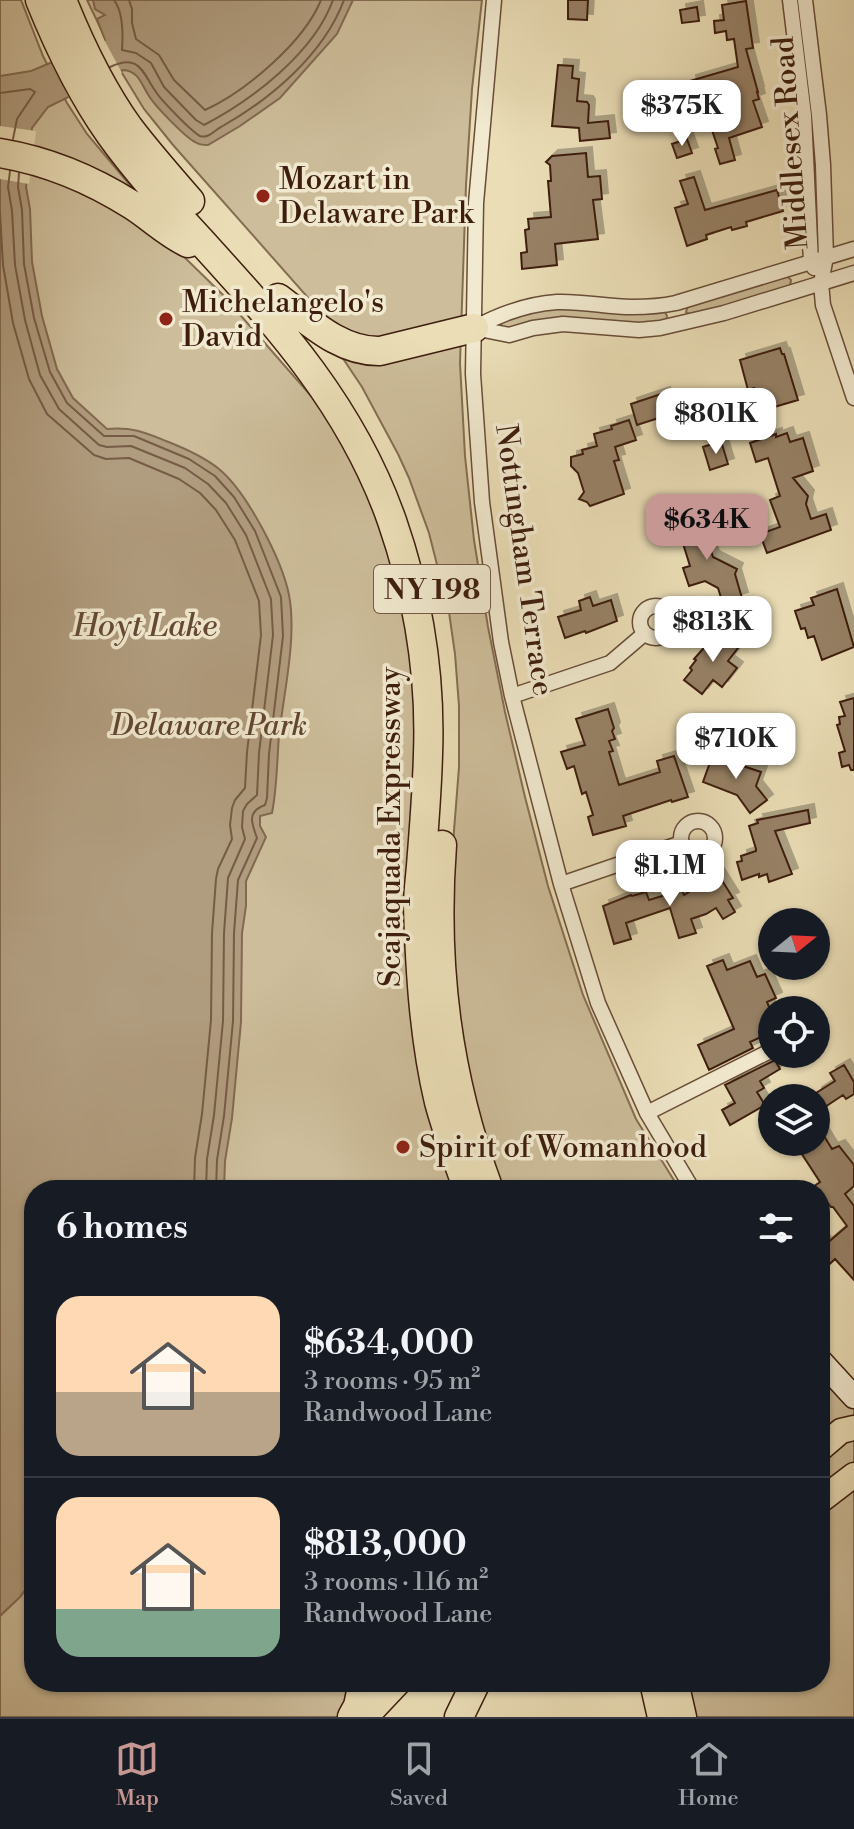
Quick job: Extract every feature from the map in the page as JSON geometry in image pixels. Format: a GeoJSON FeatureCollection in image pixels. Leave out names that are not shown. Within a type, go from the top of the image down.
{"type":"FeatureCollection","features":[{"type":"Feature","properties":{"kind":"highway","name":"Scajaquada Expressway"},"geometry":{"type":"LineString","coordinates":[[40,0],[64,33],[94,91],[109,133],[141,175],[297,351],[336,406],[369,466],[390,516],[407,568],[421,635],[428,701],[428,756],[418,902],[427,1028],[439,1101],[463,1180]]}},
{"type":"Feature","properties":{"kind":"highway","name":"Scajaquada Expressway"},"geometry":{"type":"LineString","coordinates":[[62,0],[64,33]]}},
{"type":"Feature","properties":{"kind":"highway","name":"Scajaquada Expressway"},"geometry":{"type":"LineString","coordinates":[[94,91],[278,298],[333,366],[363,414],[395,477],[417,535],[443,647],[448,703],[440,868],[440,977],[449,1046],[460,1097],[485,1180]]}},
{"type":"Feature","properties":{"kind":"highway"},"geometry":{"type":"LineString","coordinates":[[0,153],[33,159],[70,173],[114,194],[179,239],[212,253]]}},
{"type":"Feature","properties":{"kind":"highway"},"geometry":{"type":"LineString","coordinates":[[278,298],[328,335],[350,348],[367,351],[393,348],[474,328]]}},
{"type":"Feature","properties":{"kind":"highway"},"geometry":{"type":"LineString","coordinates":[[352,1717],[361,1692]]}},
{"type":"Feature","properties":{"kind":"highway"},"geometry":{"type":"LineString","coordinates":[[459,1717],[470,1692]]}},
{"type":"Feature","properties":{"kind":"highway"},"geometry":{"type":"LineString","coordinates":[[656,1692],[662,1717]]}},
{"type":"Feature","properties":{"kind":"highway"},"geometry":{"type":"LineString","coordinates":[[676,1692],[682,1717]]}},
{"type":"Feature","properties":{"kind":"main road"},"geometry":{"type":"LineString","coordinates":[[830,1440],[841,1431],[854,1428]]}},
{"type":"Feature","properties":{"kind":"main road"},"geometry":{"type":"LineString","coordinates":[[830,1493],[854,1475]]}},
{"type":"Feature","properties":{"kind":"main road"},"geometry":{"type":"LineString","coordinates":[[366,1717],[390,1692]]}},
{"type":"Feature","properties":{"kind":"main road"},"geometry":{"type":"LineString","coordinates":[[443,1717],[466,1692]]}},
{"type":"Feature","properties":{"kind":"street","name":"Nottingham Terrace"},"geometry":{"type":"LineString","coordinates":[[494,0],[476,203],[473,395],[494,599],[512,696],[561,884],[598,1003],[647,1113],[687,1180]]}},
{"type":"Feature","properties":{"kind":"street","name":"Middlesex Road"},"geometry":{"type":"LineString","coordinates":[[790,0],[804,115],[811,262],[821,283],[825,310],[854,398]]}},
{"type":"Feature","properties":{"kind":"street","name":"Middlesex Road"},"geometry":{"type":"LineString","coordinates":[[805,0],[819,115],[826,257],[821,283]]}},
{"type":"Feature","properties":{"kind":"street"},"geometry":{"type":"LineString","coordinates":[[474,328],[500,314],[542,304],[630,307],[676,303],[854,249]]}},
{"type":"Feature","properties":{"kind":"street"},"geometry":{"type":"LineString","coordinates":[[474,328],[509,335],[563,324],[639,330],[678,325],[854,273]]}},
{"type":"Feature","properties":{"kind":"street"},"geometry":{"type":"LineString","coordinates":[[676,303],[678,325]]}},
{"type":"Feature","properties":{"kind":"street"},"geometry":{"type":"LineString","coordinates":[[512,696],[610,663],[644,634]]}},
{"type":"Feature","properties":{"kind":"street"},"geometry":{"type":"LineString","coordinates":[[561,884],[681,843]]}},
{"type":"Feature","properties":{"kind":"street"},"geometry":{"type":"LineString","coordinates":[[647,1113],[758,1057]]}},
{"type":"Feature","properties":{"kind":"street"},"geometry":{"type":"LineString","coordinates":[[830,1371],[854,1397]]}},
{"type":"Feature","properties":{"kind":"green space","name":"Delaware Park"},"geometry":{"type":"Polygon","coordinates":[[[0,0],[21,0],[43,56],[87,134],[145,203],[175,248],[222,294],[312,397],[336,432],[371,499],[392,558],[412,651],[455,1180],[24,1180],[24,1692],[354,1692],[344,1717],[0,1717],[0,0]]]}},
{"type":"Feature","properties":{"kind":"green space"},"geometry":{"type":"Polygon","coordinates":[[[87,0],[482,0],[466,185],[460,363],[465,456],[488,627],[525,797],[548,886],[583,995],[636,1119],[674,1180],[499,1180],[466,1064],[456,1001],[451,869],[459,767],[459,706],[449,612],[429,533],[398,454],[342,357],[326,318],[173,145],[144,109],[122,73],[87,0]]]}},
{"type":"Feature","properties":{"kind":"green space"},"geometry":{"type":"Polygon","coordinates":[[[786,275],[791,280],[790,286],[695,317],[686,312],[688,306],[786,275]]]}},
{"type":"Feature","properties":{"kind":"green space"},"geometry":{"type":"Polygon","coordinates":[[[543,308],[665,312],[667,316],[662,324],[531,324],[503,329],[501,326],[502,319],[543,308]]]}},
{"type":"Feature","properties":{"kind":"green space"},"geometry":{"type":"Polygon","coordinates":[[[830,1387],[854,1408],[854,1717],[694,1717],[686,1692],[830,1692],[830,1387]]]}},
{"type":"Feature","properties":{"kind":"water","name":"Hoyt Lake"},"geometry":{"type":"Polygon","coordinates":[[[93,0],[353,0],[337,34],[280,98],[208,145],[196,143],[184,134],[152,101],[136,76],[123,70],[48,107],[32,128],[26,187],[32,262],[42,316],[57,369],[73,398],[107,429],[138,431],[173,444],[206,460],[230,480],[252,510],[279,564],[289,595],[292,629],[272,813],[260,816],[260,826],[266,837],[246,881],[241,1022],[224,1180],[24,1180],[24,1592],[0,1616],[0,76],[31,71],[105,40],[97,19],[105,15],[95,9],[93,0]]]}},
{"type":"Feature","properties":{"kind":"pier"},"geometry":{"type":"Polygon","coordinates":[[[94,21],[122,73],[70,100],[49,59],[101,37],[94,21]]]}},
{"type":"Feature","properties":{"kind":"pier"},"geometry":{"type":"Polygon","coordinates":[[[0,126],[36,131],[29,184],[0,179],[0,126]]]}},
{"type":"Feature","properties":{"kind":"building"},"geometry":{"type":"Polygon","coordinates":[[[568,0],[588,0],[587,20],[568,19],[568,0]]]}},
{"type":"Feature","properties":{"kind":"building"},"geometry":{"type":"Polygon","coordinates":[[[746,1],[753,48],[746,49],[759,99],[753,101],[762,127],[729,138],[735,160],[720,164],[710,124],[730,117],[720,85],[692,93],[690,81],[738,67],[734,39],[727,40],[726,31],[715,33],[714,21],[724,20],[722,5],[746,1]]]}},
{"type":"Feature","properties":{"kind":"building"},"geometry":{"type":"Polygon","coordinates":[[[697,7],[699,21],[682,23],[680,10],[697,7]]]}},
{"type":"Feature","properties":{"kind":"building"},"geometry":{"type":"Polygon","coordinates":[[[558,65],[573,66],[572,78],[579,79],[577,101],[589,105],[588,123],[608,121],[610,138],[580,141],[579,128],[552,126],[558,65]]]}},
{"type":"Feature","properties":{"kind":"building"},"geometry":{"type":"Polygon","coordinates":[[[687,139],[692,153],[677,158],[672,144],[687,139]]]}},
{"type":"Feature","properties":{"kind":"building"},"geometry":{"type":"Polygon","coordinates":[[[586,153],[588,177],[600,176],[602,199],[593,200],[598,239],[555,244],[557,265],[522,269],[521,253],[527,252],[525,230],[529,229],[528,219],[551,217],[550,165],[546,162],[552,156],[586,153]]]}},
{"type":"Feature","properties":{"kind":"building"},"geometry":{"type":"Polygon","coordinates":[[[694,177],[705,210],[777,190],[783,211],[746,222],[747,226],[732,230],[731,227],[706,235],[707,239],[687,246],[675,208],[688,204],[680,181],[694,177]]]}},
{"type":"Feature","properties":{"kind":"building"},"geometry":{"type":"Polygon","coordinates":[[[780,348],[798,400],[764,410],[754,388],[748,390],[740,360],[780,348]]]}},
{"type":"Feature","properties":{"kind":"building"},"geometry":{"type":"Polygon","coordinates":[[[664,393],[671,414],[637,425],[631,404],[664,393]]]}},
{"type":"Feature","properties":{"kind":"building"},"geometry":{"type":"Polygon","coordinates":[[[629,420],[636,440],[615,447],[619,460],[614,461],[624,494],[590,506],[579,499],[584,492],[578,473],[571,466],[571,457],[597,446],[594,434],[629,420]]]}},
{"type":"Feature","properties":{"kind":"building"},"geometry":{"type":"Polygon","coordinates":[[[787,433],[790,442],[803,438],[813,471],[793,478],[808,496],[806,504],[811,519],[826,514],[831,530],[767,553],[760,534],[780,527],[770,500],[780,496],[768,458],[756,462],[750,443],[787,433]]]}},
{"type":"Feature","properties":{"kind":"building"},"geometry":{"type":"Polygon","coordinates":[[[721,441],[728,464],[710,470],[703,447],[721,441]]]}},
{"type":"Feature","properties":{"kind":"building"},"geometry":{"type":"Polygon","coordinates":[[[698,512],[713,557],[737,569],[735,574],[742,598],[723,604],[718,588],[705,581],[689,586],[683,568],[690,566],[681,537],[688,535],[682,517],[698,512]]]}},
{"type":"Feature","properties":{"kind":"building"},"geometry":{"type":"Polygon","coordinates":[[[837,589],[854,647],[822,660],[814,636],[808,638],[805,628],[801,629],[795,611],[814,605],[811,598],[837,589]]]}},
{"type":"Feature","properties":{"kind":"building"},"geometry":{"type":"Polygon","coordinates":[[[590,597],[593,606],[611,600],[617,621],[565,638],[558,617],[581,610],[579,601],[590,597]]]}},
{"type":"Feature","properties":{"kind":"building"},"geometry":{"type":"Polygon","coordinates":[[[718,632],[738,648],[728,661],[737,668],[722,687],[713,680],[702,694],[684,680],[692,670],[694,659],[718,632]]]}},
{"type":"Feature","properties":{"kind":"building"},"geometry":{"type":"Polygon","coordinates":[[[854,698],[854,770],[851,770],[849,765],[842,767],[839,753],[845,751],[837,725],[840,724],[839,717],[845,716],[840,702],[854,698]]]}},
{"type":"Feature","properties":{"kind":"building"},"geometry":{"type":"Polygon","coordinates":[[[608,709],[615,739],[609,741],[613,751],[609,752],[619,785],[660,772],[657,761],[674,756],[688,797],[623,816],[626,826],[593,835],[588,817],[593,815],[586,792],[582,794],[574,766],[567,769],[561,752],[585,745],[576,719],[608,709]]]}},
{"type":"Feature","properties":{"kind":"building"},"geometry":{"type":"Polygon","coordinates":[[[713,754],[744,763],[743,766],[761,772],[756,786],[767,800],[750,813],[737,795],[703,782],[713,754]]]}},
{"type":"Feature","properties":{"kind":"building"},"geometry":{"type":"Polygon","coordinates":[[[808,810],[810,823],[775,831],[792,874],[769,882],[767,874],[742,880],[737,862],[742,861],[741,856],[756,851],[749,826],[758,823],[757,820],[808,810]]]}},
{"type":"Feature","properties":{"kind":"building"},"geometry":{"type":"Polygon","coordinates":[[[718,874],[733,898],[728,900],[735,912],[723,919],[716,908],[691,919],[696,933],[679,938],[670,908],[626,923],[631,939],[614,944],[603,906],[646,892],[649,900],[682,890],[684,895],[718,874]]]}},
{"type":"Feature","properties":{"kind":"building"},"geometry":{"type":"Polygon","coordinates":[[[723,960],[727,970],[750,961],[758,980],[768,980],[775,996],[758,996],[758,1038],[750,1042],[753,1048],[709,1070],[698,1045],[734,1029],[707,966],[723,960]]]}},
{"type":"Feature","properties":{"kind":"building"},"geometry":{"type":"Polygon","coordinates":[[[844,1065],[854,1082],[854,1094],[846,1099],[843,1095],[830,1104],[830,1084],[835,1081],[830,1073],[844,1065]]]}},
{"type":"Feature","properties":{"kind":"building"},"geometry":{"type":"Polygon","coordinates":[[[759,1068],[780,1069],[758,1084],[758,1109],[730,1125],[722,1110],[735,1103],[725,1085],[759,1068]]]}},
{"type":"Feature","properties":{"kind":"building"},"geometry":{"type":"Polygon","coordinates":[[[830,1146],[832,1149],[839,1146],[854,1165],[854,1186],[845,1194],[854,1206],[854,1280],[835,1259],[830,1264],[830,1241],[847,1226],[830,1206],[830,1180],[819,1180],[803,1156],[830,1156],[830,1146]]]}},
{"type":"Feature","properties":{"kind":"place","name":"Mozart in Delaware Park"},"geometry":{"type":"Point","coordinates":[263,196]}},
{"type":"Feature","properties":{"kind":"place","name":"Michelangelo's David"},"geometry":{"type":"Point","coordinates":[166,319]}},
{"type":"Feature","properties":{"kind":"place","name":"Spirit of Womanhood"},"geometry":{"type":"Point","coordinates":[403,1147]}}]}
